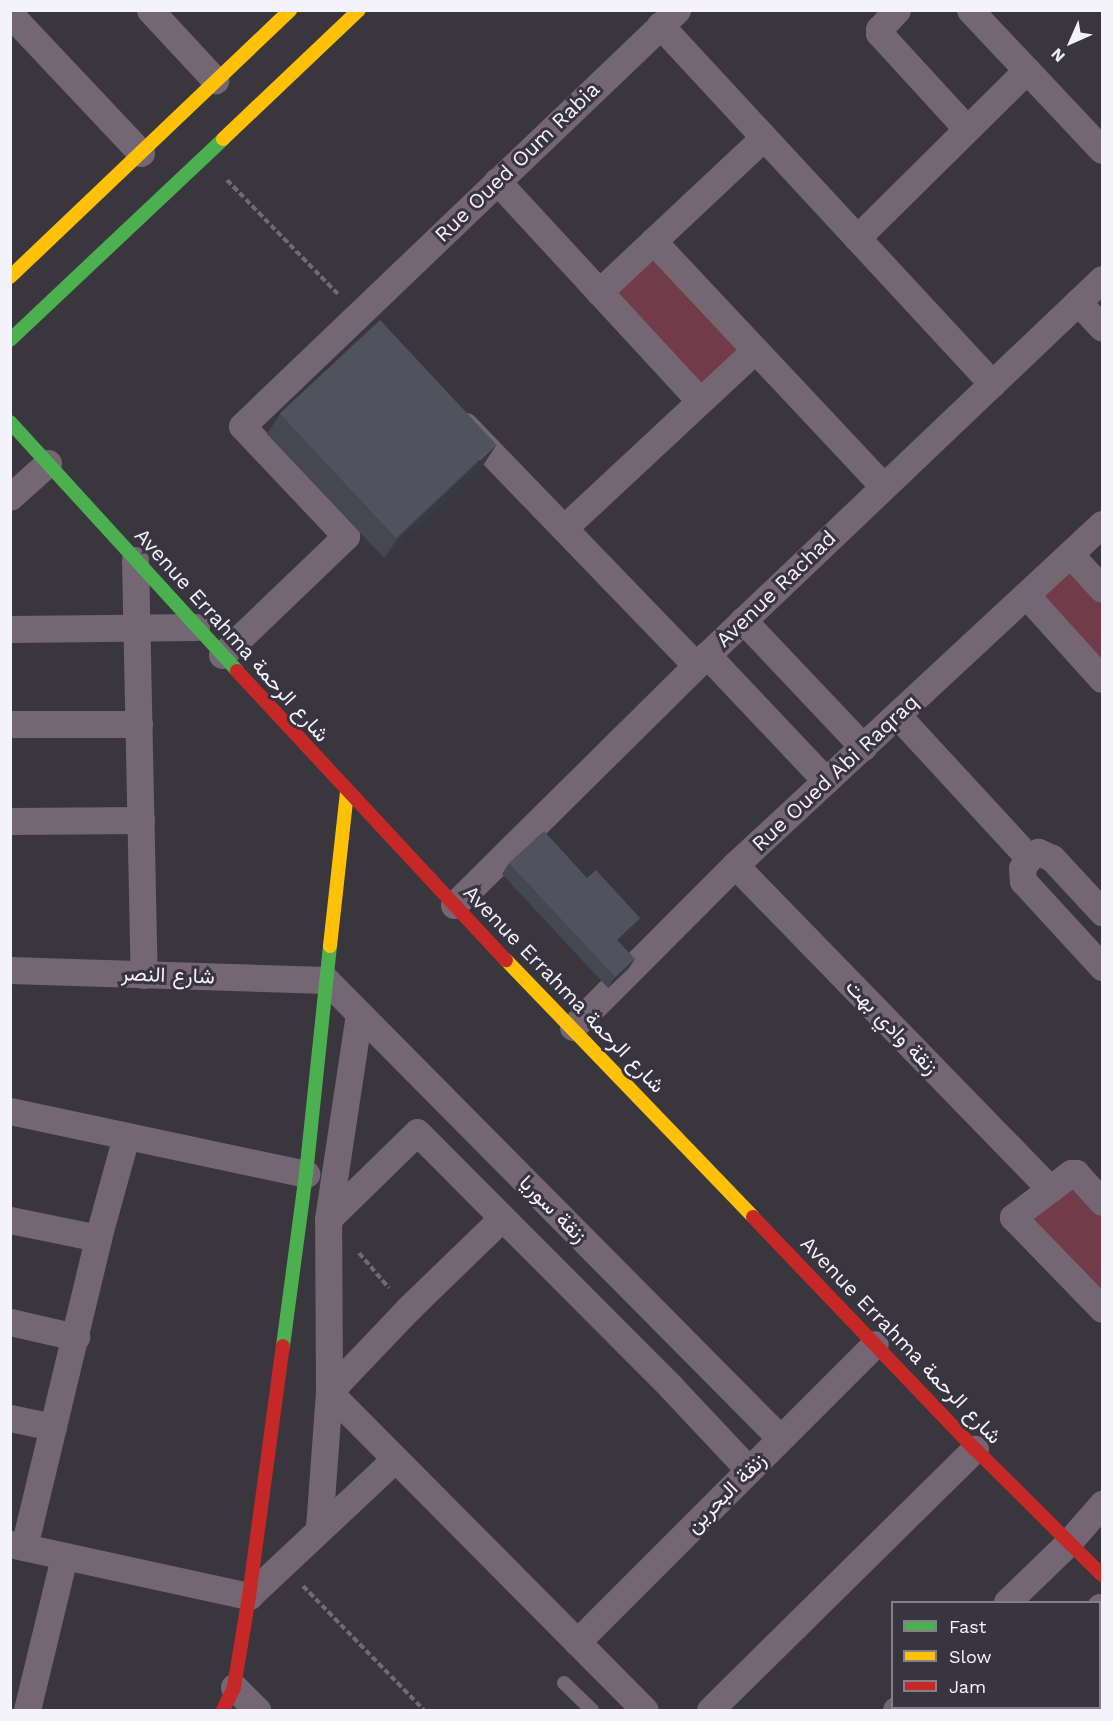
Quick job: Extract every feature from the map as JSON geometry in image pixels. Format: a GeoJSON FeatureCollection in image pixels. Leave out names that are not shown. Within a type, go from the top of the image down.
{"type":"FeatureCollection","features":[{"type":"Feature","properties":{"kind":"street"},"geometry":{"type":"LineString","coordinates":[[150,10],[215,80]]}},
{"type":"Feature","properties":{"kind":"street"},"geometry":{"type":"LineString","coordinates":[[10,277],[290,10]]}},
{"type":"Feature","properties":{"kind":"street"},"geometry":{"type":"LineString","coordinates":[[10,340],[359,10]]}},
{"type":"Feature","properties":{"kind":"street"},"geometry":{"type":"LineString","coordinates":[[897,10],[879,29],[879,33],[966,128]]}},
{"type":"Feature","properties":{"kind":"street"},"geometry":{"type":"LineString","coordinates":[[970,10],[1102,150]]}},
{"type":"Feature","properties":{"kind":"street"},"geometry":{"type":"LineString","coordinates":[[10,14],[141,153]]}},
{"type":"Feature","properties":{"kind":"street"},"geometry":{"type":"LineString","coordinates":[[669,18],[764,137],[992,384]]}},
{"type":"Feature","properties":{"kind":"street","name":"Rue Oued Oum Rabia"},"geometry":{"type":"LineString","coordinates":[[222,655],[346,536],[242,426],[367,323],[497,182],[669,18]]}},
{"type":"Feature","properties":{"kind":"street"},"geometry":{"type":"LineString","coordinates":[[857,238],[1027,69]]}},
{"type":"Feature","properties":{"kind":"street"},"geometry":{"type":"LineString","coordinates":[[599,292],[764,137]]}},
{"type":"Feature","properties":{"kind":"street"},"geometry":{"type":"LineString","coordinates":[[497,182],[699,400]]}},
{"type":"Feature","properties":{"kind":"street"},"geometry":{"type":"LineString","coordinates":[[653,241],[883,486]]}},
{"type":"Feature","properties":{"kind":"street","name":"Avenue Rachad"},"geometry":{"type":"LineString","coordinates":[[454,905],[701,660],[1102,279]]}},
{"type":"Feature","properties":{"kind":"street"},"geometry":{"type":"LineString","coordinates":[[1078,302],[1102,328]]}},
{"type":"Feature","properties":{"kind":"street"},"geometry":{"type":"LineString","coordinates":[[564,528],[755,350]]}},
{"type":"Feature","properties":{"kind":"street"},"geometry":{"type":"LineString","coordinates":[[449,409],[564,528],[826,781]]}},
{"type":"Feature","properties":{"kind":"street","name":"Avenue Errahma شارع الرحمة"},"geometry":{"type":"LineString","coordinates":[[10,422],[347,792],[975,1449],[1101,1575]]}},
{"type":"Feature","properties":{"kind":"street"},"geometry":{"type":"LineString","coordinates":[[10,497],[48,463]]}},
{"type":"Feature","properties":{"kind":"street","name":"Rue Oued Abi Raqraq"},"geometry":{"type":"LineString","coordinates":[[573,1027],[735,865],[1102,524]]}},
{"type":"Feature","properties":{"kind":"street"},"geometry":{"type":"LineString","coordinates":[[1070,554],[1102,590]]}},
{"type":"Feature","properties":{"kind":"street"},"geometry":{"type":"LineString","coordinates":[[135,560],[144,975]]}},
{"type":"Feature","properties":{"kind":"street"},"geometry":{"type":"LineString","coordinates":[[1026,595],[1102,679]]}},
{"type":"Feature","properties":{"kind":"street"},"geometry":{"type":"LineString","coordinates":[[743,620],[863,747]]}},
{"type":"Feature","properties":{"kind":"street"},"geometry":{"type":"LineString","coordinates":[[10,629],[196,627]]}},
{"type":"Feature","properties":{"kind":"street"},"geometry":{"type":"LineString","coordinates":[[898,716],[1029,858]]}},
{"type":"Feature","properties":{"kind":"street"},"geometry":{"type":"LineString","coordinates":[[10,724],[139,724]]}},
{"type":"Feature","properties":{"kind":"street"},"geometry":{"type":"LineString","coordinates":[[257,1710],[229,1699],[249,1596],[306,1174],[347,792]]}},
{"type":"Feature","properties":{"kind":"street"},"geometry":{"type":"LineString","coordinates":[[10,821],[141,820]]}},
{"type":"Feature","properties":{"kind":"street"},"geometry":{"type":"LineString","coordinates":[[1102,912],[1052,858],[1038,852],[1029,858],[1022,868],[1023,881],[1102,967]]}},
{"type":"Feature","properties":{"kind":"street","name":"زنقة وادي بهت"},"geometry":{"type":"LineString","coordinates":[[735,865],[1050,1189]]}},
{"type":"Feature","properties":{"kind":"street","name":"شارع النصر"},"geometry":{"type":"LineString","coordinates":[[10,970],[326,980]]}},
{"type":"Feature","properties":{"kind":"street","name":"زنقة سوريا"},"geometry":{"type":"LineString","coordinates":[[326,980],[780,1438]]}},
{"type":"Feature","properties":{"kind":"street"},"geometry":{"type":"LineString","coordinates":[[319,1528],[329,1392],[328,1219],[359,1014]]}},
{"type":"Feature","properties":{"kind":"street"},"geometry":{"type":"LineString","coordinates":[[10,1111],[306,1174]]}},
{"type":"Feature","properties":{"kind":"street","name":"زنقة سوريا"},"geometry":{"type":"LineString","coordinates":[[328,1219],[417,1132],[670,1386],[749,1470]]}},
{"type":"Feature","properties":{"kind":"street"},"geometry":{"type":"LineString","coordinates":[[126,1136],[98,1238],[53,1427],[17,1545],[249,1596]]}},
{"type":"Feature","properties":{"kind":"street"},"geometry":{"type":"LineString","coordinates":[[1102,1203],[1073,1173],[1012,1217],[1102,1308]]}},
{"type":"Feature","properties":{"kind":"street"},"geometry":{"type":"LineString","coordinates":[[329,1392],[408,1309],[502,1218]]}},
{"type":"Feature","properties":{"kind":"street"},"geometry":{"type":"LineString","coordinates":[[10,1220],[98,1238]]}},
{"type":"Feature","properties":{"kind":"street"},"geometry":{"type":"LineString","coordinates":[[10,1322],[76,1337]]}},
{"type":"Feature","properties":{"kind":"street","name":"زنقة البحرين"},"geometry":{"type":"LineString","coordinates":[[577,1642],[875,1344]]}},
{"type":"Feature","properties":{"kind":"street"},"geometry":{"type":"LineString","coordinates":[[329,1392],[645,1710]]}},
{"type":"Feature","properties":{"kind":"street"},"geometry":{"type":"LineString","coordinates":[[10,1418],[53,1427]]}},
{"type":"Feature","properties":{"kind":"street"},"geometry":{"type":"LineString","coordinates":[[710,1710],[975,1449]]}},
{"type":"Feature","properties":{"kind":"street"},"geometry":{"type":"LineString","coordinates":[[249,1596],[395,1459]]}},
{"type":"Feature","properties":{"kind":"street"},"geometry":{"type":"LineString","coordinates":[[1008,1601],[1068,1543],[1102,1504]]}},
{"type":"Feature","properties":{"kind":"street"},"geometry":{"type":"LineString","coordinates":[[27,1710],[64,1557]]}},
{"type":"Feature","properties":{"kind":"street"},"geometry":{"type":"LineString","coordinates":[[1100,1601],[1101,1575]]}},
{"type":"Feature","properties":{"kind":"lane"},"geometry":{"type":"LineString","coordinates":[[564,1683],[592,1710]]}},
{"type":"Feature","properties":{"kind":"path"},"geometry":{"type":"LineString","coordinates":[[205,157],[367,323]]}},
{"type":"Feature","properties":{"kind":"path"},"geometry":{"type":"LineString","coordinates":[[328,1219],[408,1309]]}},
{"type":"Feature","properties":{"kind":"path"},"geometry":{"type":"LineString","coordinates":[[281,1564],[424,1710]]}},
{"type":"Feature","properties":{"kind":"shaded area"},"geometry":{"type":"Polygon","coordinates":[[[653,241],[755,350],[700,400],[599,291],[653,241]]]}},
{"type":"Feature","properties":{"kind":"shaded area"},"geometry":{"type":"Polygon","coordinates":[[[1070,554],[1102,590],[1102,670],[1026,595],[1070,554]]]}},
{"type":"Feature","properties":{"kind":"shaded area"},"geometry":{"type":"Polygon","coordinates":[[[1075,1178],[1102,1211],[1102,1305],[1016,1215],[1075,1178]]]}},
{"type":"Feature","properties":{"kind":"building"},"geometry":{"type":"Polygon","coordinates":[[[380,320],[496,444],[396,538],[280,413],[380,320]]]}},
{"type":"Feature","properties":{"kind":"building"},"geometry":{"type":"Polygon","coordinates":[[[544,831],[587,878],[596,870],[640,918],[617,940],[635,959],[615,977],[509,863],[544,831]]]}},
{"type":"Feature","properties":{"kind":"traffic: fast"},"geometry":{"type":"LineString","coordinates":[[10,340],[223,139]]}},
{"type":"Feature","properties":{"kind":"traffic: fast"},"geometry":{"type":"LineString","coordinates":[[10,422],[237,671]]}},
{"type":"Feature","properties":{"kind":"traffic: fast"},"geometry":{"type":"LineString","coordinates":[[283,1346],[306,1174],[330,946]]}},
{"type":"Feature","properties":{"kind":"traffic: slow"},"geometry":{"type":"LineString","coordinates":[[10,277],[290,10]]}},
{"type":"Feature","properties":{"kind":"traffic: slow"},"geometry":{"type":"LineString","coordinates":[[223,139],[359,10]]}},
{"type":"Feature","properties":{"kind":"traffic: slow"},"geometry":{"type":"LineString","coordinates":[[330,946],[347,792]]}},
{"type":"Feature","properties":{"kind":"traffic: slow"},"geometry":{"type":"LineString","coordinates":[[506,960],[753,1217]]}},
{"type":"Feature","properties":{"kind":"traffic: jam"},"geometry":{"type":"LineString","coordinates":[[237,671],[506,960]]}},
{"type":"Feature","properties":{"kind":"traffic: jam"},"geometry":{"type":"LineString","coordinates":[[753,1217],[975,1449],[1102,1575]]}},
{"type":"Feature","properties":{"kind":"traffic: jam"},"geometry":{"type":"LineString","coordinates":[[223,1710],[234,1687],[249,1596],[283,1346]]}}]}
